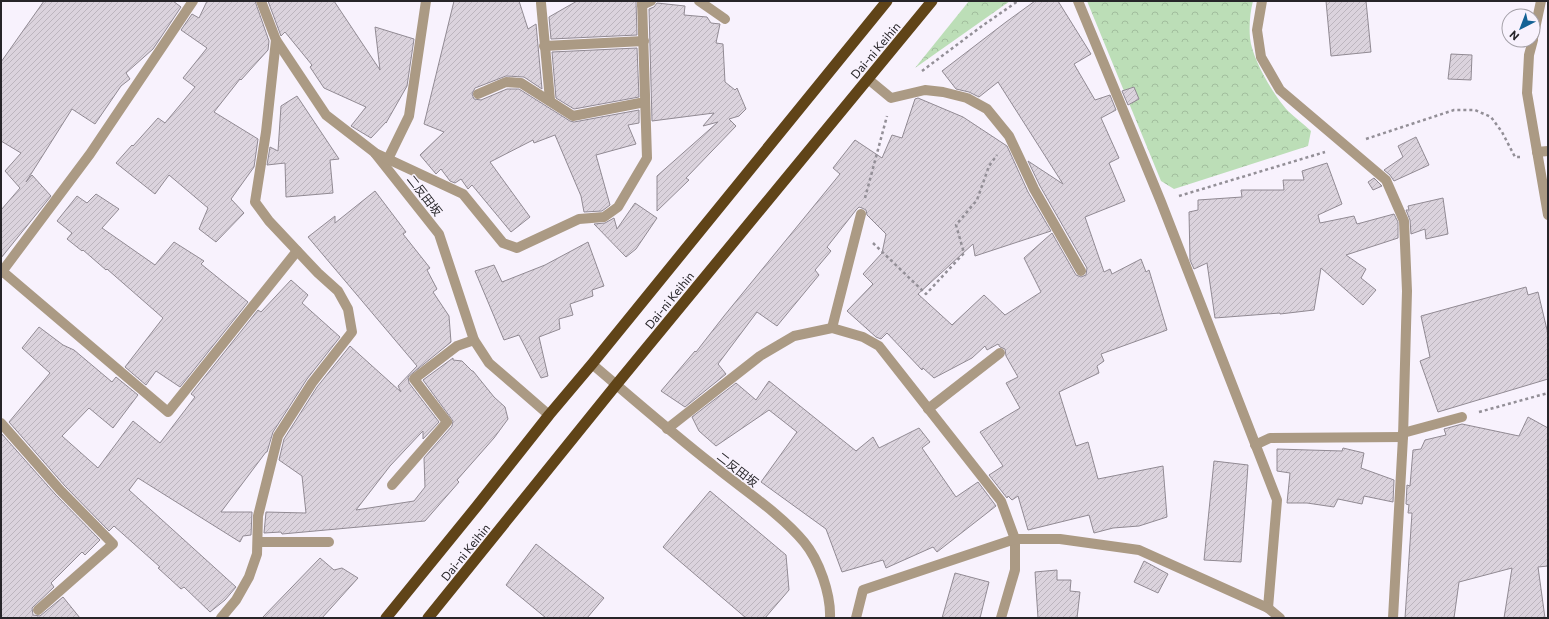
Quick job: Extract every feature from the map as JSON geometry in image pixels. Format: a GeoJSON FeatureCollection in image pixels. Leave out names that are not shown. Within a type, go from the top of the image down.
{"type":"FeatureCollection","features":[{"type":"Feature","properties":{"kind":"highway","name":"Dai-ni Keihin"},"geometry":{"type":"LineString","coordinates":[[386,618],[478,506],[549,415],[887,1]]}},
{"type":"Feature","properties":{"kind":"highway","name":"Dai-ni Keihin"},"geometry":{"type":"LineString","coordinates":[[428,618],[616,385],[932,1]]}},
{"type":"Feature","properties":{"kind":"street"},"geometry":{"type":"LineString","coordinates":[[193,1],[90,154],[2,272],[168,412],[297,251]]}},
{"type":"Feature","properties":{"kind":"street","name":"二反田坂"},"geometry":{"type":"LineString","coordinates":[[261,1],[276,40],[326,115],[374,152],[439,234],[474,340],[489,363],[549,415]]}},
{"type":"Feature","properties":{"kind":"street"},"geometry":{"type":"LineString","coordinates":[[388,159],[409,116],[426,1]]}},
{"type":"Feature","properties":{"kind":"street"},"geometry":{"type":"LineString","coordinates":[[699,1],[725,19]]}},
{"type":"Feature","properties":{"kind":"street"},"geometry":{"type":"LineString","coordinates":[[1078,1],[1161,202],[1277,500],[1268,608]]}},
{"type":"Feature","properties":{"kind":"street"},"geometry":{"type":"LineString","coordinates":[[1262,1],[1257,30],[1261,57],[1280,90],[1386,180],[1404,221],[1407,291],[1403,435],[1393,618]]}},
{"type":"Feature","properties":{"kind":"street"},"geometry":{"type":"LineString","coordinates":[[541,2],[550,100]]}},
{"type":"Feature","properties":{"kind":"street"},"geometry":{"type":"LineString","coordinates":[[374,152],[463,194],[504,243],[517,248],[579,218],[604,217],[618,207],[647,158],[644,42],[645,2]]}},
{"type":"Feature","properties":{"kind":"street"},"geometry":{"type":"LineString","coordinates":[[220,618],[236,600],[249,577],[257,554],[258,516],[278,436],[312,383],[352,332],[348,309],[338,291],[269,221],[255,202],[266,132],[276,40]]}},
{"type":"Feature","properties":{"kind":"street"},"geometry":{"type":"LineString","coordinates":[[544,46],[644,42]]}},
{"type":"Feature","properties":{"kind":"street"},"geometry":{"type":"LineString","coordinates":[[1531,48],[1527,93],[1548,215]]}},
{"type":"Feature","properties":{"kind":"street"},"geometry":{"type":"LineString","coordinates":[[868,79],[891,98],[924,90],[943,92],[967,98],[987,109],[1009,136],[1034,189],[1081,271]]}},
{"type":"Feature","properties":{"kind":"street"},"geometry":{"type":"LineString","coordinates":[[478,94],[506,82],[521,83],[573,116],[645,102]]}},
{"type":"Feature","properties":{"kind":"street"},"geometry":{"type":"LineString","coordinates":[[1537,152],[1548,151]]}},
{"type":"Feature","properties":{"kind":"street"},"geometry":{"type":"LineString","coordinates":[[832,328],[861,214]]}},
{"type":"Feature","properties":{"kind":"street"},"geometry":{"type":"LineString","coordinates":[[667,429],[760,356],[794,336],[832,328],[863,337],[879,346],[1001,501],[1015,539],[1016,570],[1001,618]]}},
{"type":"Feature","properties":{"kind":"street"},"geometry":{"type":"LineString","coordinates":[[392,485],[447,422],[414,379],[457,346],[474,340]]}},
{"type":"Feature","properties":{"kind":"street"},"geometry":{"type":"LineString","coordinates":[[928,409],[1000,353]]}},
{"type":"Feature","properties":{"kind":"street","name":"二反田坂"},"geometry":{"type":"LineString","coordinates":[[592,364],[667,429],[786,523],[804,542],[816,561],[826,584],[830,618]]}},
{"type":"Feature","properties":{"kind":"street"},"geometry":{"type":"LineString","coordinates":[[1255,445],[1270,438],[1403,435],[1462,417]]}},
{"type":"Feature","properties":{"kind":"street"},"geometry":{"type":"LineString","coordinates":[[1,423],[60,490],[113,544],[38,610]]}},
{"type":"Feature","properties":{"kind":"street"},"geometry":{"type":"LineString","coordinates":[[856,618],[863,590],[1015,539],[1060,539],[1139,550],[1268,608],[1280,618]]}},
{"type":"Feature","properties":{"kind":"street"},"geometry":{"type":"LineString","coordinates":[[258,542],[328,542]]}},
{"type":"Feature","properties":{"kind":"path"},"geometry":{"type":"LineString","coordinates":[[916,75],[1018,1]]}},
{"type":"Feature","properties":{"kind":"path"},"geometry":{"type":"LineString","coordinates":[[861,214],[887,114]]}},
{"type":"Feature","properties":{"kind":"path"},"geometry":{"type":"LineString","coordinates":[[858,228],[926,294],[964,253],[956,225],[977,200],[989,166]]}},
{"type":"Feature","properties":{"kind":"path"},"geometry":{"type":"LineString","coordinates":[[1462,417],[1548,393]]}},
{"type":"Feature","properties":{"kind":"green space"},"geometry":{"type":"Polygon","coordinates":[[[969,1],[1010,1],[915,68],[969,1]]]}},
{"type":"Feature","properties":{"kind":"green space"},"geometry":{"type":"Polygon","coordinates":[[[1087,1],[1253,1],[1250,14],[1250,38],[1255,56],[1264,77],[1282,104],[1311,131],[1308,146],[1174,189],[1161,181],[1087,1]]]}},
{"type":"Feature","properties":{"kind":"building"},"geometry":{"type":"Polygon","coordinates":[[[44,1],[173,1],[181,7],[153,49],[126,73],[130,79],[121,86],[95,124],[72,109],[26,182],[32,175],[51,196],[1,258],[1,210],[20,188],[5,171],[21,153],[1,141],[1,62],[44,1]]]}},
{"type":"Feature","properties":{"kind":"building"},"geometry":{"type":"Polygon","coordinates":[[[207,1],[255,1],[269,41],[268,50],[241,80],[240,79],[214,112],[258,139],[254,167],[231,199],[244,213],[216,242],[199,229],[208,208],[169,175],[155,194],[116,163],[158,118],[165,123],[195,87],[183,78],[207,48],[181,30],[192,14],[199,18],[207,1]]]}},
{"type":"Feature","properties":{"kind":"building"},"geometry":{"type":"Polygon","coordinates":[[[268,1],[334,1],[380,70],[375,27],[414,39],[407,86],[386,123],[371,138],[351,126],[366,107],[324,88],[310,67],[312,65],[285,32],[281,36],[268,1]]]}},
{"type":"Feature","properties":{"kind":"building"},"geometry":{"type":"Polygon","coordinates":[[[454,1],[519,1],[528,29],[536,24],[542,89],[524,77],[506,76],[475,88],[472,94],[474,99],[481,100],[507,89],[519,89],[570,121],[574,122],[639,110],[639,123],[628,125],[636,144],[596,155],[610,205],[602,211],[584,212],[581,196],[555,135],[534,143],[533,140],[490,162],[530,217],[511,232],[472,185],[468,189],[461,179],[455,183],[450,181],[441,169],[436,174],[420,155],[444,132],[424,124],[454,1]]]}},
{"type":"Feature","properties":{"kind":"building"},"geometry":{"type":"Polygon","coordinates":[[[577,1],[636,1],[637,35],[551,39],[549,17],[577,1]]]}},
{"type":"Feature","properties":{"kind":"building"},"geometry":{"type":"Polygon","coordinates":[[[1035,1],[1058,1],[1091,54],[1074,64],[1095,100],[1110,95],[1116,110],[1101,118],[1119,158],[1109,163],[1125,201],[1085,217],[1104,272],[1110,269],[1112,274],[1141,259],[1146,272],[1149,270],[1167,330],[1101,354],[1104,361],[1097,366],[1099,373],[1059,392],[1076,446],[1088,442],[1098,479],[1163,466],[1167,517],[1139,526],[1113,528],[1094,533],[1089,515],[1028,530],[1018,496],[1012,500],[1008,496],[1007,498],[989,475],[1003,466],[980,432],[1020,408],[1006,383],[1018,377],[1006,356],[1005,349],[1000,347],[998,344],[987,350],[985,346],[972,358],[934,378],[923,368],[922,370],[887,333],[881,339],[876,337],[847,311],[873,284],[863,274],[882,253],[886,234],[867,215],[866,210],[859,207],[827,247],[831,251],[815,270],[819,275],[777,326],[757,312],[718,364],[726,374],[685,407],[661,391],[695,351],[696,352],[840,174],[833,168],[855,140],[882,158],[892,135],[902,138],[915,99],[918,98],[963,117],[1007,146],[1028,192],[1051,231],[975,256],[973,244],[918,294],[952,325],[984,295],[1005,315],[1041,292],[1024,258],[1052,233],[1076,275],[1081,277],[1086,275],[1087,268],[1040,186],[1028,161],[1063,184],[998,82],[979,97],[969,92],[956,89],[942,71],[1035,1]]]}},
{"type":"Feature","properties":{"kind":"building"},"geometry":{"type":"Polygon","coordinates":[[[1326,1],[1366,1],[1371,52],[1331,56],[1326,1]]]}},
{"type":"Feature","properties":{"kind":"building"},"geometry":{"type":"Polygon","coordinates":[[[657,3],[685,6],[684,15],[707,17],[711,23],[720,24],[716,43],[723,44],[725,82],[735,90],[737,88],[746,109],[739,116],[729,119],[736,126],[686,178],[689,180],[657,211],[657,176],[718,122],[703,126],[714,113],[652,121],[649,9],[654,7],[657,3]]]}},
{"type":"Feature","properties":{"kind":"building"},"geometry":{"type":"Polygon","coordinates":[[[637,48],[639,97],[574,109],[556,98],[552,52],[637,48]]]}},
{"type":"Feature","properties":{"kind":"building"},"geometry":{"type":"Polygon","coordinates":[[[1451,54],[1472,55],[1471,80],[1448,79],[1451,54]]]}},
{"type":"Feature","properties":{"kind":"building"},"geometry":{"type":"Polygon","coordinates":[[[1134,87],[1139,99],[1128,105],[1122,91],[1134,87]]]}},
{"type":"Feature","properties":{"kind":"building"},"geometry":{"type":"Polygon","coordinates":[[[297,96],[339,159],[330,160],[333,193],[286,197],[285,163],[267,165],[270,147],[278,151],[281,106],[297,96]]]}},
{"type":"Feature","properties":{"kind":"building"},"geometry":{"type":"Polygon","coordinates":[[[1416,137],[1429,165],[1394,181],[1384,170],[1403,157],[1398,146],[1416,137]]]}},
{"type":"Feature","properties":{"kind":"building"},"geometry":{"type":"Polygon","coordinates":[[[1327,163],[1342,204],[1318,215],[1320,223],[1354,216],[1357,224],[1394,214],[1398,222],[1398,238],[1346,255],[1366,269],[1361,278],[1376,290],[1363,305],[1321,268],[1314,310],[1280,314],[1215,318],[1207,263],[1194,269],[1190,260],[1189,212],[1198,210],[1198,200],[1242,197],[1241,190],[1284,190],[1283,180],[1304,180],[1302,171],[1327,163]]]}},
{"type":"Feature","properties":{"kind":"building"},"geometry":{"type":"Polygon","coordinates":[[[1374,178],[1382,186],[1373,190],[1368,182],[1374,178]]]}},
{"type":"Feature","properties":{"kind":"building"},"geometry":{"type":"Polygon","coordinates":[[[375,191],[406,232],[403,234],[430,268],[427,270],[437,289],[433,292],[449,316],[451,342],[408,377],[409,383],[439,422],[423,439],[423,431],[420,434],[390,466],[356,510],[414,501],[425,487],[424,458],[452,426],[453,421],[423,380],[453,358],[453,360],[462,361],[473,371],[494,397],[505,407],[508,419],[494,438],[457,480],[459,482],[425,521],[282,534],[281,532],[264,533],[266,512],[306,513],[302,476],[279,460],[284,439],[317,387],[350,346],[401,392],[398,386],[417,366],[308,237],[335,216],[335,223],[375,191]]]}},
{"type":"Feature","properties":{"kind":"building"},"geometry":{"type":"Polygon","coordinates":[[[96,194],[119,209],[102,228],[155,265],[174,242],[204,261],[201,264],[248,302],[180,387],[156,371],[146,385],[125,367],[163,318],[107,269],[106,270],[83,250],[82,251],[67,239],[72,233],[57,221],[77,196],[87,203],[96,194]]]}},
{"type":"Feature","properties":{"kind":"building"},"geometry":{"type":"Polygon","coordinates":[[[1443,198],[1448,234],[1426,239],[1425,229],[1411,234],[1410,220],[1406,210],[1409,210],[1408,206],[1443,198]]]}},
{"type":"Feature","properties":{"kind":"building"},"geometry":{"type":"Polygon","coordinates":[[[635,203],[657,218],[636,249],[626,257],[594,224],[605,223],[614,218],[617,229],[635,203]]]}},
{"type":"Feature","properties":{"kind":"building"},"geometry":{"type":"Polygon","coordinates":[[[588,242],[604,286],[592,290],[593,296],[570,304],[573,315],[559,319],[560,329],[539,337],[548,376],[541,378],[519,335],[504,340],[475,271],[494,265],[502,282],[545,265],[588,242]]]}},
{"type":"Feature","properties":{"kind":"building"},"geometry":{"type":"Polygon","coordinates":[[[291,280],[308,295],[302,303],[340,337],[307,379],[273,432],[267,452],[221,512],[252,512],[251,535],[243,536],[240,542],[138,478],[129,490],[236,587],[225,600],[210,612],[184,587],[181,589],[158,568],[160,567],[114,526],[109,531],[65,486],[9,422],[50,373],[22,348],[39,327],[63,345],[74,350],[112,382],[116,377],[138,395],[113,428],[89,408],[62,436],[98,468],[133,421],[160,443],[195,397],[191,394],[258,310],[261,312],[291,280]]]}},
{"type":"Feature","properties":{"kind":"building"},"geometry":{"type":"Polygon","coordinates":[[[1526,287],[1528,295],[1538,292],[1548,334],[1548,379],[1438,412],[1420,361],[1430,357],[1421,316],[1526,287]]]}},
{"type":"Feature","properties":{"kind":"building"},"geometry":{"type":"Polygon","coordinates":[[[769,381],[856,451],[873,437],[879,448],[919,428],[930,442],[922,448],[956,497],[978,482],[996,506],[937,552],[933,547],[886,568],[883,560],[842,572],[826,529],[761,482],[797,432],[769,410],[716,446],[699,431],[692,417],[736,383],[756,400],[769,381]]]}},
{"type":"Feature","properties":{"kind":"building"},"geometry":{"type":"Polygon","coordinates":[[[1528,417],[1548,428],[1548,566],[1538,567],[1545,618],[1504,618],[1512,568],[1459,582],[1454,618],[1405,618],[1412,513],[1408,513],[1409,505],[1406,504],[1407,485],[1410,486],[1413,450],[1421,449],[1425,440],[1446,435],[1444,429],[1462,424],[1519,436],[1528,417]]]}},
{"type":"Feature","properties":{"kind":"building"},"geometry":{"type":"Polygon","coordinates":[[[1,433],[55,494],[100,540],[85,555],[82,552],[51,583],[54,587],[32,608],[33,615],[40,616],[63,597],[80,618],[1,618],[1,433]]]}},
{"type":"Feature","properties":{"kind":"building"},"geometry":{"type":"Polygon","coordinates":[[[1343,448],[1364,453],[1361,468],[1394,480],[1393,502],[1364,496],[1362,504],[1338,499],[1334,507],[1307,503],[1287,503],[1290,473],[1277,471],[1277,449],[1342,451],[1343,448]]]}},
{"type":"Feature","properties":{"kind":"building"},"geometry":{"type":"Polygon","coordinates":[[[1214,461],[1248,465],[1241,562],[1204,560],[1214,461]]]}},
{"type":"Feature","properties":{"kind":"building"},"geometry":{"type":"Polygon","coordinates":[[[710,491],[786,555],[789,590],[765,618],[746,618],[663,547],[710,491]]]}},
{"type":"Feature","properties":{"kind":"building"},"geometry":{"type":"Polygon","coordinates":[[[536,544],[604,598],[587,618],[546,618],[506,585],[536,544]]]}},
{"type":"Feature","properties":{"kind":"building"},"geometry":{"type":"Polygon","coordinates":[[[320,558],[334,570],[342,568],[358,578],[322,618],[262,618],[320,558]]]}},
{"type":"Feature","properties":{"kind":"building"},"geometry":{"type":"Polygon","coordinates":[[[1144,561],[1168,574],[1158,593],[1134,582],[1144,561]]]}},
{"type":"Feature","properties":{"kind":"building"},"geometry":{"type":"Polygon","coordinates":[[[1057,570],[1057,580],[1071,580],[1070,591],[1080,592],[1077,618],[1038,618],[1035,572],[1057,570]]]}},
{"type":"Feature","properties":{"kind":"building"},"geometry":{"type":"Polygon","coordinates":[[[955,573],[989,582],[980,618],[942,618],[955,573]]]}}]}
